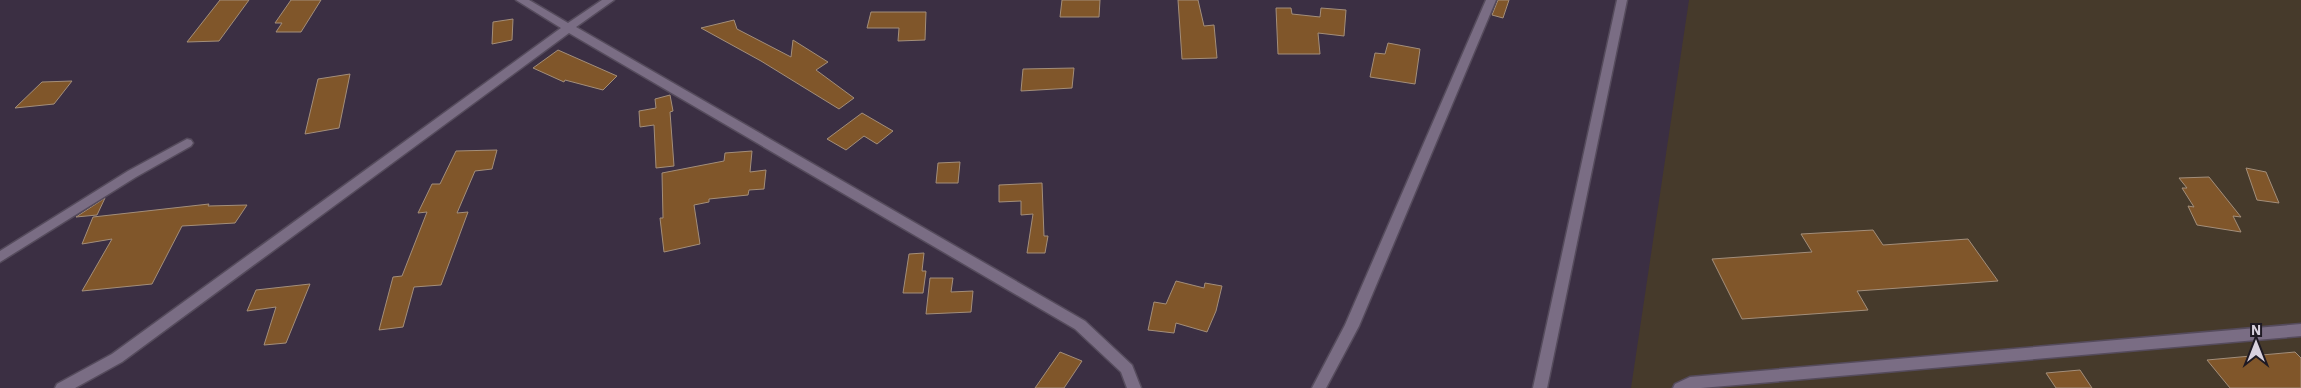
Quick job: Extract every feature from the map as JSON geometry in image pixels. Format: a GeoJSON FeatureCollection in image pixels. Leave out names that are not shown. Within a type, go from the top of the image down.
{"type":"FeatureCollection","features":[{"type":"Feature","properties":{"kind":"street"},"geometry":{"type":"LineString","coordinates":[[521,0],[1080,325],[1127,370],[1134,388]]}},
{"type":"Feature","properties":{"kind":"street"},"geometry":{"type":"LineString","coordinates":[[62,388],[117,358],[609,0]]}},
{"type":"Feature","properties":{"kind":"street"},"geometry":{"type":"LineString","coordinates":[[1319,388],[1352,326],[1491,0]]}},
{"type":"Feature","properties":{"kind":"street"},"geometry":{"type":"LineString","coordinates":[[1540,388],[1622,0]]}},
{"type":"Feature","properties":{"kind":"street"},"geometry":{"type":"LineString","coordinates":[[0,257],[132,174],[187,143]]}},
{"type":"Feature","properties":{"kind":"street"},"geometry":{"type":"LineString","coordinates":[[1680,388],[1690,383],[2301,330]]}},
{"type":"Feature","properties":{"kind":"shaded area"},"geometry":{"type":"Polygon","coordinates":[[[1689,0],[2301,0],[2301,388],[1631,388],[1689,0]]]}},
{"type":"Feature","properties":{"kind":"building"},"geometry":{"type":"Polygon","coordinates":[[[220,0],[249,0],[219,41],[187,42],[220,0]]]}},
{"type":"Feature","properties":{"kind":"building"},"geometry":{"type":"Polygon","coordinates":[[[291,0],[321,0],[301,32],[276,32],[282,23],[275,23],[291,0]]]}},
{"type":"Feature","properties":{"kind":"building"},"geometry":{"type":"Polygon","coordinates":[[[1062,0],[1100,0],[1099,17],[1060,17],[1062,0]]]}},
{"type":"Feature","properties":{"kind":"building"},"geometry":{"type":"Polygon","coordinates":[[[1178,0],[1198,0],[1204,26],[1214,25],[1217,58],[1182,59],[1178,0]]]}},
{"type":"Feature","properties":{"kind":"building"},"geometry":{"type":"Polygon","coordinates":[[[1498,0],[1509,0],[1503,18],[1492,15],[1498,0]]]}},
{"type":"Feature","properties":{"kind":"building"},"geometry":{"type":"Polygon","coordinates":[[[1276,8],[1291,8],[1292,14],[1320,17],[1321,8],[1346,10],[1344,36],[1318,33],[1320,54],[1278,54],[1276,8]]]}},
{"type":"Feature","properties":{"kind":"building"},"geometry":{"type":"Polygon","coordinates":[[[871,12],[926,12],[925,40],[898,41],[899,28],[867,28],[871,12]]]}},
{"type":"Feature","properties":{"kind":"building"},"geometry":{"type":"Polygon","coordinates":[[[513,19],[512,40],[492,44],[493,22],[513,19]]]}},
{"type":"Feature","properties":{"kind":"building"},"geometry":{"type":"Polygon","coordinates":[[[734,20],[737,29],[791,57],[793,40],[828,62],[816,70],[854,98],[839,109],[761,61],[701,28],[734,20]]]}},
{"type":"Feature","properties":{"kind":"building"},"geometry":{"type":"Polygon","coordinates":[[[1388,43],[1420,49],[1415,84],[1370,77],[1375,53],[1385,54],[1388,43]]]}},
{"type":"Feature","properties":{"kind":"building"},"geometry":{"type":"Polygon","coordinates":[[[558,50],[617,76],[603,90],[565,80],[564,82],[533,68],[558,50]]]}},
{"type":"Feature","properties":{"kind":"building"},"geometry":{"type":"Polygon","coordinates":[[[1074,68],[1072,88],[1021,91],[1023,69],[1074,68]]]}},
{"type":"Feature","properties":{"kind":"building"},"geometry":{"type":"Polygon","coordinates":[[[350,74],[339,128],[305,134],[318,79],[350,74]]]}},
{"type":"Feature","properties":{"kind":"building"},"geometry":{"type":"Polygon","coordinates":[[[72,81],[54,104],[15,108],[42,82],[72,81]]]}},
{"type":"Feature","properties":{"kind":"building"},"geometry":{"type":"Polygon","coordinates":[[[670,95],[673,111],[670,112],[674,166],[656,168],[654,125],[640,127],[639,111],[656,108],[655,99],[670,95]]]}},
{"type":"Feature","properties":{"kind":"building"},"geometry":{"type":"Polygon","coordinates":[[[862,113],[893,131],[877,144],[864,136],[846,150],[827,139],[862,113]]]}},
{"type":"Feature","properties":{"kind":"building"},"geometry":{"type":"Polygon","coordinates":[[[497,150],[492,169],[475,171],[457,213],[468,212],[441,285],[414,287],[403,327],[379,330],[393,277],[402,276],[427,212],[418,213],[432,184],[440,184],[456,151],[497,150]]]}},
{"type":"Feature","properties":{"kind":"building"},"geometry":{"type":"Polygon","coordinates":[[[752,151],[750,172],[766,170],[764,189],[749,190],[748,195],[709,199],[709,202],[694,205],[700,244],[664,252],[660,218],[663,218],[662,173],[724,161],[725,153],[752,151]]]}},
{"type":"Feature","properties":{"kind":"building"},"geometry":{"type":"Polygon","coordinates":[[[960,162],[958,183],[936,183],[938,163],[960,162]]]}},
{"type":"Feature","properties":{"kind":"building"},"geometry":{"type":"Polygon","coordinates":[[[2246,168],[2266,172],[2279,203],[2257,200],[2246,168]]]}},
{"type":"Feature","properties":{"kind":"building"},"geometry":{"type":"Polygon","coordinates":[[[2209,177],[2241,217],[2233,216],[2241,232],[2197,225],[2188,206],[2194,207],[2182,188],[2187,188],[2179,178],[2209,177]]]}},
{"type":"Feature","properties":{"kind":"building"},"geometry":{"type":"Polygon","coordinates":[[[1042,183],[1044,236],[1048,236],[1045,253],[1027,253],[1033,214],[1021,215],[1021,201],[999,202],[999,185],[1042,183]]]}},
{"type":"Feature","properties":{"kind":"building"},"geometry":{"type":"Polygon","coordinates":[[[105,198],[97,215],[76,217],[105,198]]]}},
{"type":"Feature","properties":{"kind":"building"},"geometry":{"type":"Polygon","coordinates":[[[209,204],[208,206],[247,205],[235,223],[182,226],[152,284],[82,291],[112,239],[82,244],[93,217],[209,204]]]}},
{"type":"Feature","properties":{"kind":"building"},"geometry":{"type":"Polygon","coordinates":[[[1873,230],[1883,245],[1968,239],[1998,281],[1857,291],[1868,310],[1742,319],[1712,259],[1812,252],[1801,234],[1873,230]]]}},
{"type":"Feature","properties":{"kind":"building"},"geometry":{"type":"Polygon","coordinates":[[[924,253],[922,271],[926,271],[923,293],[903,293],[909,254],[924,253]]]}},
{"type":"Feature","properties":{"kind":"building"},"geometry":{"type":"Polygon","coordinates":[[[930,278],[953,278],[951,292],[973,291],[971,312],[926,314],[930,278]]]}},
{"type":"Feature","properties":{"kind":"building"},"geometry":{"type":"Polygon","coordinates":[[[1176,281],[1204,288],[1205,283],[1222,286],[1216,311],[1207,332],[1176,323],[1174,333],[1148,330],[1154,302],[1166,304],[1176,281]]]}},
{"type":"Feature","properties":{"kind":"building"},"geometry":{"type":"Polygon","coordinates":[[[310,284],[286,343],[264,345],[276,307],[247,311],[256,290],[310,284]]]}},
{"type":"Feature","properties":{"kind":"building"},"geometry":{"type":"Polygon","coordinates":[[[1060,352],[1082,361],[1064,388],[1035,388],[1060,352]]]}},
{"type":"Feature","properties":{"kind":"building"},"geometry":{"type":"Polygon","coordinates":[[[2295,352],[2301,358],[2301,388],[2230,388],[2207,360],[2295,352]]]}},
{"type":"Feature","properties":{"kind":"building"},"geometry":{"type":"Polygon","coordinates":[[[2080,370],[2092,388],[2056,388],[2046,373],[2080,370]]]}}]}
